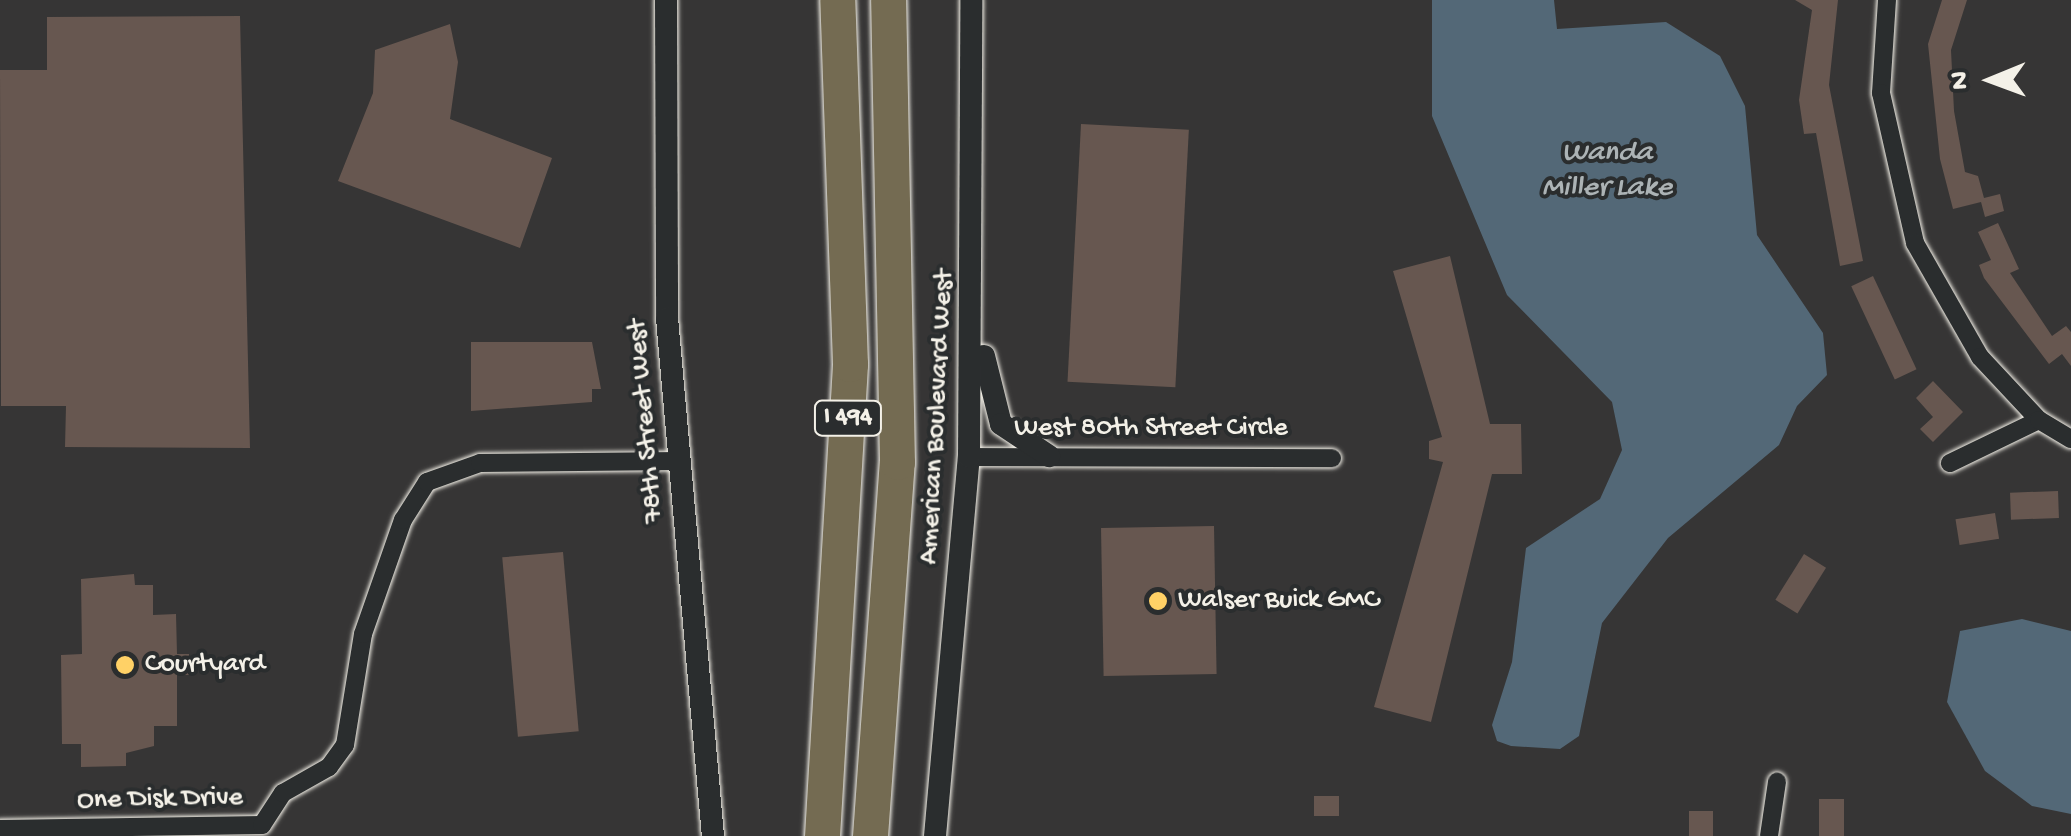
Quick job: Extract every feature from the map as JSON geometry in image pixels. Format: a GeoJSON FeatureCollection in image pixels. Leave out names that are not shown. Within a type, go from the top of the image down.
{"type":"FeatureCollection","features":[{"type":"Feature","properties":{"kind":"highway","name":"I 494"},"geometry":{"type":"LineString","coordinates":[[822,836],[850,364],[837,0]]}},
{"type":"Feature","properties":{"kind":"highway","name":"I 494"},"geometry":{"type":"LineString","coordinates":[[870,836],[896,462],[887,0]]}},
{"type":"Feature","properties":{"kind":"street","name":"78th Street West"},"geometry":{"type":"LineString","coordinates":[[666,0],[662,204],[680,461],[714,836]]}},
{"type":"Feature","properties":{"kind":"street","name":"American Boulevard West"},"geometry":{"type":"LineString","coordinates":[[935,836],[970,457],[976,251],[971,0]]}},
{"type":"Feature","properties":{"kind":"street"},"geometry":{"type":"LineString","coordinates":[[1887,0],[1881,93],[1915,243],[1970,343],[2039,420],[2071,439]]}},
{"type":"Feature","properties":{"kind":"street"},"geometry":{"type":"LineString","coordinates":[[976,251],[988,401],[1007,434],[1049,456]]}},
{"type":"Feature","properties":{"kind":"street"},"geometry":{"type":"LineString","coordinates":[[1950,463],[2039,420]]}},
{"type":"Feature","properties":{"kind":"street","name":"West 80th Street Circle"},"geometry":{"type":"LineString","coordinates":[[970,457],[1332,458]]}},
{"type":"Feature","properties":{"kind":"street","name":"One Disk Drive"},"geometry":{"type":"LineString","coordinates":[[0,829],[263,830],[283,792],[328,767],[345,745],[363,634],[403,520],[427,482],[480,462],[680,461]]}},
{"type":"Feature","properties":{"kind":"street"},"geometry":{"type":"LineString","coordinates":[[1769,836],[1776,782]]}},
{"type":"Feature","properties":{"kind":"water","name":"Wanda Miller Lake"},"geometry":{"type":"Polygon","coordinates":[[[1432,0],[1554,0],[1557,29],[1666,22],[1720,56],[1745,106],[1757,235],[1823,333],[1827,375],[1797,406],[1779,445],[1668,538],[1602,623],[1579,736],[1560,749],[1511,746],[1497,741],[1492,725],[1512,662],[1526,548],[1600,499],[1622,450],[1612,402],[1507,295],[1432,116],[1432,0]]]}},
{"type":"Feature","properties":{"kind":"water"},"geometry":{"type":"Polygon","coordinates":[[[2022,619],[2071,631],[2071,814],[2032,806],[1985,771],[1947,702],[1960,631],[2022,619]]]}},
{"type":"Feature","properties":{"kind":"building"},"geometry":{"type":"Polygon","coordinates":[[[1795,0],[1838,0],[1829,85],[1863,261],[1840,266],[1816,133],[1804,134],[1799,100],[1812,10],[1795,0]]]}},
{"type":"Feature","properties":{"kind":"building"},"geometry":{"type":"Polygon","coordinates":[[[1942,0],[1967,0],[1951,50],[1954,111],[1965,172],[1978,176],[1984,198],[2000,194],[2004,211],[1985,217],[1981,202],[1953,209],[1940,159],[1928,44],[1942,0]]]}},
{"type":"Feature","properties":{"kind":"building"},"geometry":{"type":"Polygon","coordinates":[[[240,16],[250,448],[65,447],[66,406],[1,406],[0,70],[47,70],[47,17],[240,16]]]}},
{"type":"Feature","properties":{"kind":"building"},"geometry":{"type":"Polygon","coordinates":[[[450,24],[458,62],[450,119],[552,158],[520,248],[338,181],[373,93],[375,50],[450,24]]]}},
{"type":"Feature","properties":{"kind":"building"},"geometry":{"type":"Polygon","coordinates":[[[1081,124],[1189,130],[1175,387],[1067,382],[1081,124]]]}},
{"type":"Feature","properties":{"kind":"building"},"geometry":{"type":"Polygon","coordinates":[[[1998,223],[2019,269],[2010,273],[2052,336],[2066,326],[2071,332],[2071,366],[2062,354],[2049,364],[1984,278],[1979,265],[1991,260],[1978,232],[1998,223]]]}},
{"type":"Feature","properties":{"kind":"building"},"geometry":{"type":"Polygon","coordinates":[[[1450,256],[1490,424],[1521,424],[1522,474],[1492,474],[1431,722],[1374,707],[1443,462],[1429,459],[1429,441],[1442,437],[1393,271],[1450,256]]]}},
{"type":"Feature","properties":{"kind":"building"},"geometry":{"type":"Polygon","coordinates":[[[1873,276],[1917,369],[1895,379],[1851,286],[1873,276]]]}},
{"type":"Feature","properties":{"kind":"building"},"geometry":{"type":"Polygon","coordinates":[[[471,342],[592,342],[601,389],[592,389],[592,402],[471,411],[471,342]]]}},
{"type":"Feature","properties":{"kind":"building"},"geometry":{"type":"Polygon","coordinates":[[[1933,381],[1963,412],[1933,442],[1920,429],[1933,417],[1916,398],[1933,381]]]}},
{"type":"Feature","properties":{"kind":"building"},"geometry":{"type":"Polygon","coordinates":[[[2058,491],[2059,518],[2011,520],[2010,493],[2058,491]]]}},
{"type":"Feature","properties":{"kind":"building"},"geometry":{"type":"Polygon","coordinates":[[[1995,513],[1999,539],[1960,545],[1955,519],[1995,513]]]}},
{"type":"Feature","properties":{"kind":"building","name":"Walser Buick GMC"},"geometry":{"type":"Polygon","coordinates":[[[1214,526],[1217,674],[1104,676],[1101,528],[1214,526]]]}},
{"type":"Feature","properties":{"kind":"building"},"geometry":{"type":"Polygon","coordinates":[[[563,552],[579,731],[518,737],[502,557],[563,552]]]}},
{"type":"Feature","properties":{"kind":"building"},"geometry":{"type":"Polygon","coordinates":[[[1804,554],[1826,568],[1797,614],[1775,600],[1804,554]]]}},
{"type":"Feature","properties":{"kind":"building","name":"Courtyard"},"geometry":{"type":"Polygon","coordinates":[[[134,574],[135,585],[153,585],[153,615],[176,614],[177,654],[189,654],[189,675],[177,675],[177,726],[154,726],[154,746],[126,753],[126,766],[81,767],[81,744],[62,744],[61,655],[82,654],[81,579],[134,574]]]}},
{"type":"Feature","properties":{"kind":"building"},"geometry":{"type":"Polygon","coordinates":[[[1314,796],[1339,796],[1339,816],[1314,816],[1314,796]]]}},
{"type":"Feature","properties":{"kind":"building"},"geometry":{"type":"Polygon","coordinates":[[[1819,799],[1844,799],[1844,836],[1819,836],[1819,799]]]}},
{"type":"Feature","properties":{"kind":"building"},"geometry":{"type":"Polygon","coordinates":[[[1689,811],[1713,811],[1713,836],[1689,836],[1689,811]]]}},
{"type":"Feature","properties":{"kind":"place","name":"Walser Buick GMC"},"geometry":{"type":"Point","coordinates":[1158,601]}},
{"type":"Feature","properties":{"kind":"place","name":"Courtyard"},"geometry":{"type":"Point","coordinates":[125,665]}}]}
